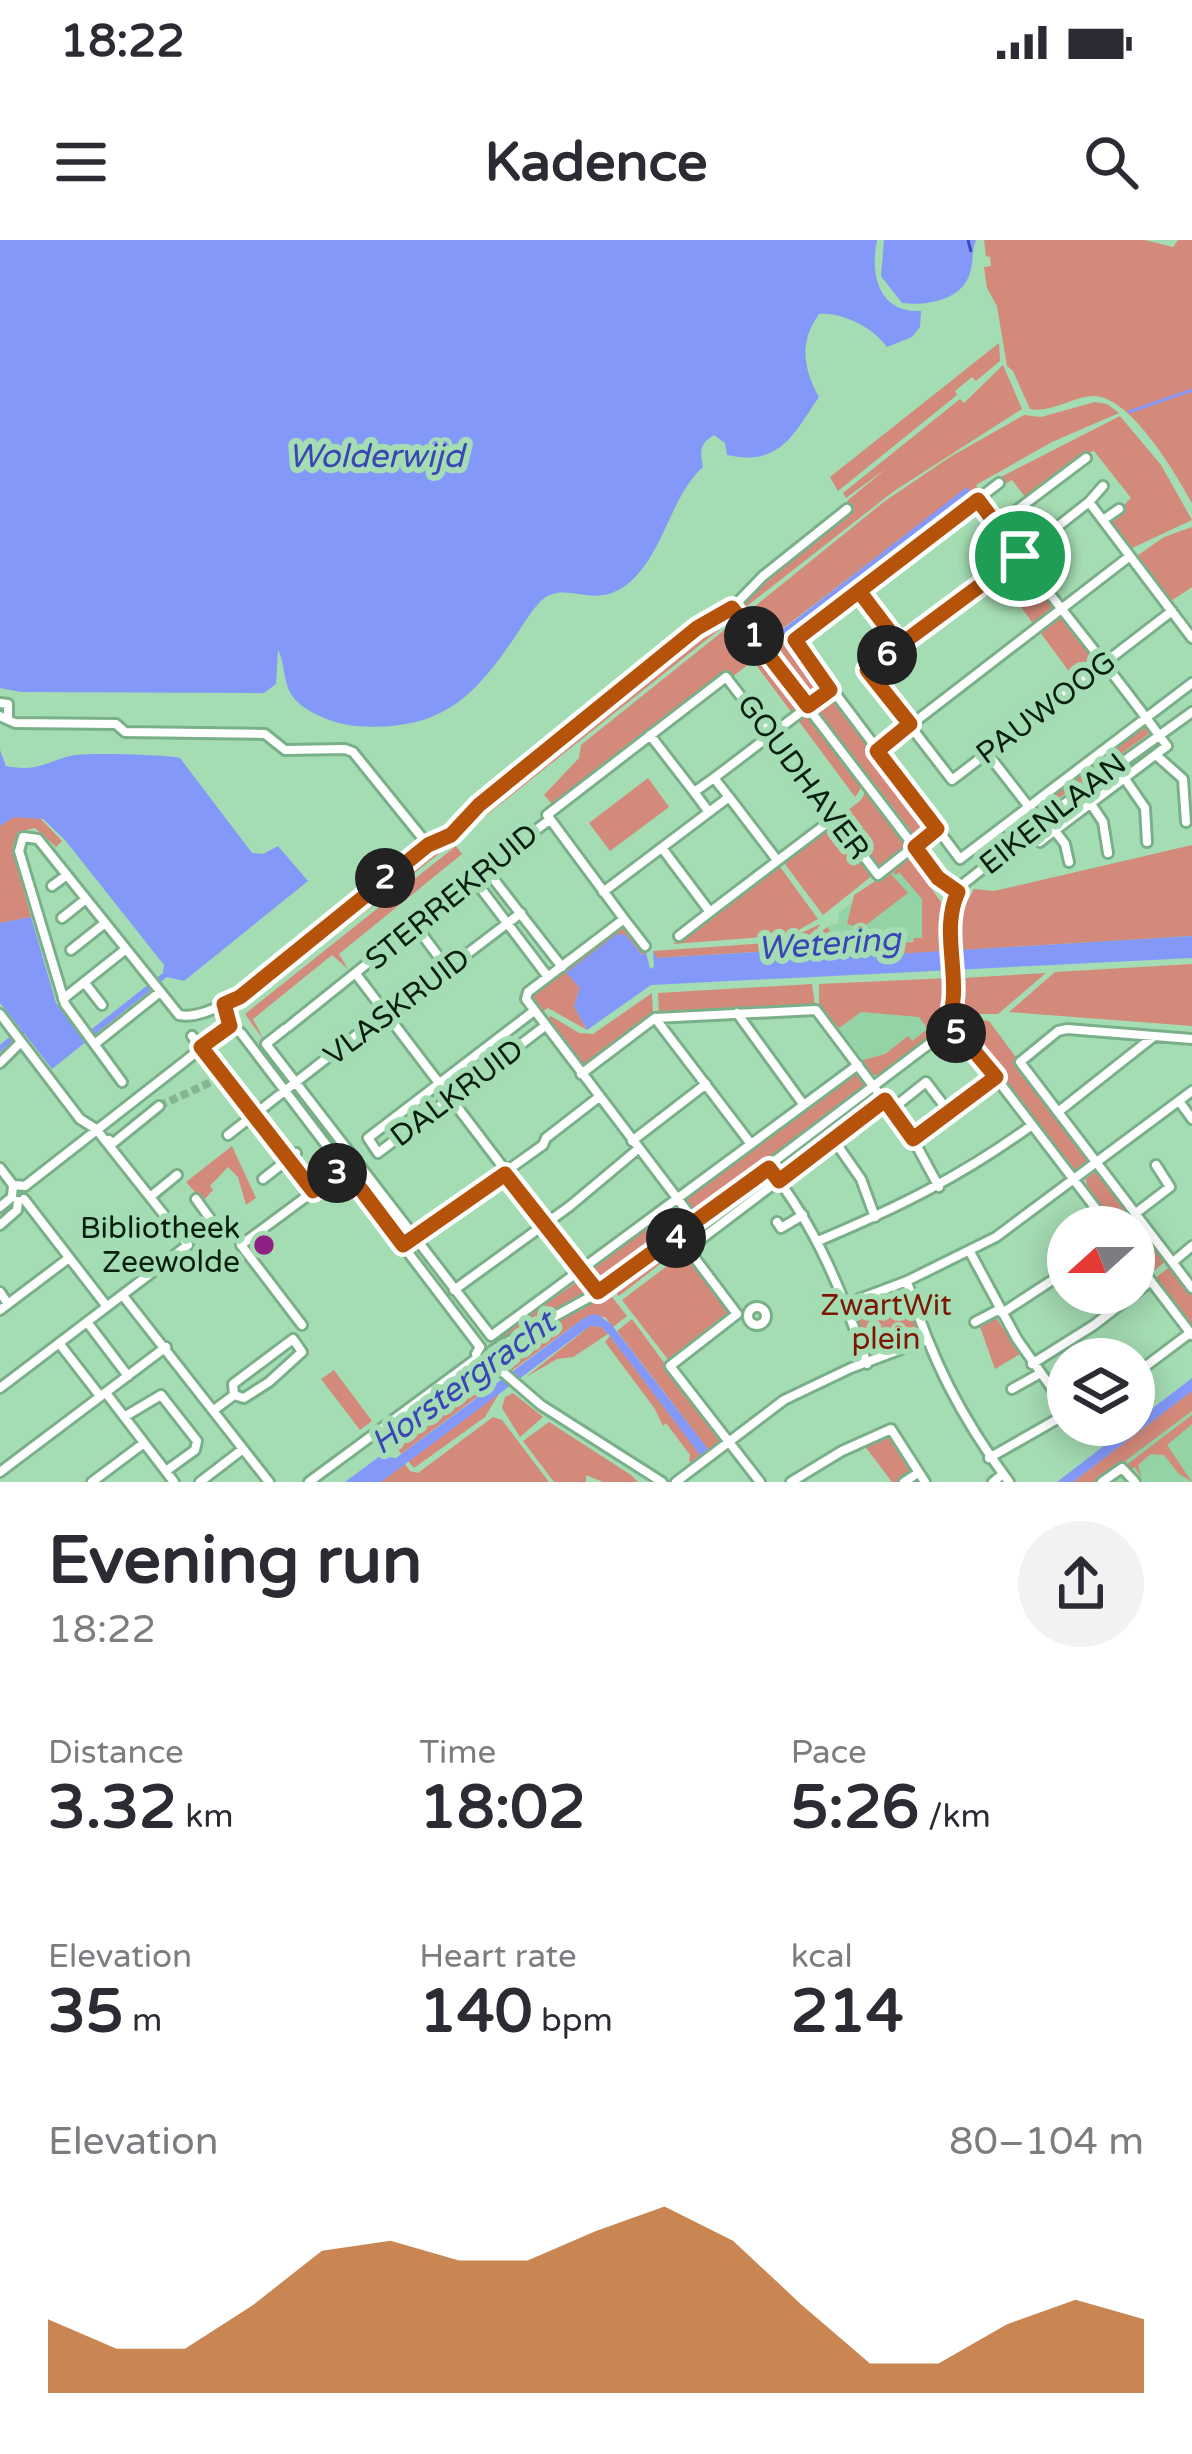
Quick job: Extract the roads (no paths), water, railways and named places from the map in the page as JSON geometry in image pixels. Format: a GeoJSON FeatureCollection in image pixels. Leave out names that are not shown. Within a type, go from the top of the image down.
{"type":"FeatureCollection","features":[{"type":"Feature","properties":{"kind":"street"},"geometry":{"type":"LineString","coordinates":[[997,525],[1086,458]]}},
{"type":"Feature","properties":{"kind":"street"},"geometry":{"type":"LineString","coordinates":[[999,483],[795,640],[960,859],[1192,683]]}},
{"type":"Feature","properties":{"kind":"street","name":"PAUWOOG"},"geometry":{"type":"LineString","coordinates":[[1103,486],[1020,556],[867,670],[952,779],[1172,611]]}},
{"type":"Feature","properties":{"kind":"street"},"geometry":{"type":"LineString","coordinates":[[978,500],[1167,746],[1040,842]]}},
{"type":"Feature","properties":{"kind":"street"},"geometry":{"type":"LineString","coordinates":[[1089,502],[1192,638]]}},
{"type":"Feature","properties":{"kind":"street"},"geometry":{"type":"LineString","coordinates":[[136,1100],[63,999],[19,846],[28,835],[38,838],[184,1017],[224,1004],[240,997],[428,845],[451,835],[479,805],[697,628],[732,608],[847,509]]}},
{"type":"Feature","properties":{"kind":"street"},"geometry":{"type":"LineString","coordinates":[[1103,520],[1119,509]]}},
{"type":"Feature","properties":{"kind":"street"},"geometry":{"type":"LineString","coordinates":[[877,751],[1130,556]]}},
{"type":"Feature","properties":{"kind":"street"},"geometry":{"type":"LineString","coordinates":[[859,591],[900,645]]}},
{"type":"Feature","properties":{"kind":"street"},"geometry":{"type":"LineString","coordinates":[[732,608],[938,878],[958,892]]}},
{"type":"Feature","properties":{"kind":"street","name":"GOUDHAVER"},"geometry":{"type":"LineString","coordinates":[[548,821],[551,810],[726,677],[878,875],[915,847]]}},
{"type":"Feature","properties":{"kind":"street"},"geometry":{"type":"LineString","coordinates":[[694,792],[830,690]]}},
{"type":"Feature","properties":{"kind":"street"},"geometry":{"type":"LineString","coordinates":[[0,703],[8,704],[4,718],[116,724],[125,732],[265,734],[285,750],[345,748],[428,845]]}},
{"type":"Feature","properties":{"kind":"street","name":"EIKENLAAN"},"geometry":{"type":"LineString","coordinates":[[946,1028],[958,892],[982,868],[1192,712]]}},
{"type":"Feature","properties":{"kind":"street"},"geometry":{"type":"LineString","coordinates":[[650,735],[709,812]]}},
{"type":"Feature","properties":{"kind":"street"},"geometry":{"type":"LineString","coordinates":[[987,753],[1041,823],[1065,844],[1069,862]]}},
{"type":"Feature","properties":{"kind":"street"},"geometry":{"type":"LineString","coordinates":[[1156,755],[1183,779],[1186,822]]}},
{"type":"Feature","properties":{"kind":"street"},"geometry":{"type":"LineString","coordinates":[[714,778],[776,860]]}},
{"type":"Feature","properties":{"kind":"street"},"geometry":{"type":"LineString","coordinates":[[1125,779],[1144,808],[1147,842]]}},
{"type":"Feature","properties":{"kind":"street"},"geometry":{"type":"LineString","coordinates":[[603,892],[729,797]]}},
{"type":"Feature","properties":{"kind":"street"},"geometry":{"type":"LineString","coordinates":[[1091,804],[1103,822],[1108,854]]}},
{"type":"Feature","properties":{"kind":"street"},"geometry":{"type":"LineString","coordinates":[[679,936],[834,818]]}},
{"type":"Feature","properties":{"kind":"street"},"geometry":{"type":"LineString","coordinates":[[548,821],[645,946]]}},
{"type":"Feature","properties":{"kind":"street","name":"STERREKRUID"},"geometry":{"type":"LineString","coordinates":[[297,1084],[266,1044],[548,821]]}},
{"type":"Feature","properties":{"kind":"street"},"geometry":{"type":"LineString","coordinates":[[915,847],[937,829]]}},
{"type":"Feature","properties":{"kind":"street"},"geometry":{"type":"LineString","coordinates":[[662,848],[710,912]]}},
{"type":"Feature","properties":{"kind":"street"},"geometry":{"type":"LineString","coordinates":[[488,872],[562,967]]}},
{"type":"Feature","properties":{"kind":"street"},"geometry":{"type":"LineString","coordinates":[[52,886],[68,874]]}},
{"type":"Feature","properties":{"kind":"street"},"geometry":{"type":"LineString","coordinates":[[476,882],[548,977]]}},
{"type":"Feature","properties":{"kind":"street"},"geometry":{"type":"LineString","coordinates":[[62,918],[86,899]]}},
{"type":"Feature","properties":{"kind":"street","name":"VLASKRUID"},"geometry":{"type":"LineString","coordinates":[[228,1136],[521,913]]}},
{"type":"Feature","properties":{"kind":"street"},"geometry":{"type":"LineString","coordinates":[[624,919],[528,992],[526,999],[696,1223]]}},
{"type":"Feature","properties":{"kind":"street"},"geometry":{"type":"LineString","coordinates":[[71,950],[105,923]]}},
{"type":"Feature","properties":{"kind":"street"},"geometry":{"type":"LineString","coordinates":[[416,926],[448,968]]}},
{"type":"Feature","properties":{"kind":"street"},"geometry":{"type":"LineString","coordinates":[[63,999],[126,949]]}},
{"type":"Feature","properties":{"kind":"street"},"geometry":{"type":"LineString","coordinates":[[356,974],[598,1292]]}},
{"type":"Feature","properties":{"kind":"street"},"geometry":{"type":"LineString","coordinates":[[84,982],[102,1005]]}},
{"type":"Feature","properties":{"kind":"street"},"geometry":{"type":"LineString","coordinates":[[91,1038],[156,987]]}},
{"type":"Feature","properties":{"kind":"street"},"geometry":{"type":"LineString","coordinates":[[224,1004],[230,1026],[242,1033],[480,1347]]}},
{"type":"Feature","properties":{"kind":"street"},"geometry":{"type":"LineString","coordinates":[[581,1074],[656,1018],[816,1010],[913,1139],[939,1187]]}},
{"type":"Feature","properties":{"kind":"street","name":"DALKRUID"},"geometry":{"type":"LineString","coordinates":[[534,1011],[368,1138],[373,1146],[379,1153],[545,1026]]}},
{"type":"Feature","properties":{"kind":"street"},"geometry":{"type":"LineString","coordinates":[[736,1012],[803,1104]]}},
{"type":"Feature","properties":{"kind":"street"},"geometry":{"type":"LineString","coordinates":[[0,1014],[5,1031],[80,1119],[112,1144],[158,1106]]}},
{"type":"Feature","properties":{"kind":"street"},"geometry":{"type":"LineString","coordinates":[[656,1018],[752,1144]]}},
{"type":"Feature","properties":{"kind":"street"},"geometry":{"type":"LineString","coordinates":[[0,1226],[25,1186],[99,1133],[230,1026]]}},
{"type":"Feature","properties":{"kind":"street"},"geometry":{"type":"LineString","coordinates":[[476,1358],[483,1363],[598,1292],[769,1168],[946,1028],[965,1040],[996,1077],[1094,1206]]}},
{"type":"Feature","properties":{"kind":"street"},"geometry":{"type":"LineString","coordinates":[[1130,1206],[1020,1060],[1066,1029],[1192,1039]]}},
{"type":"Feature","properties":{"kind":"street"},"geometry":{"type":"LineString","coordinates":[[192,1036],[221,1077],[292,1156],[313,1191]]}},
{"type":"Feature","properties":{"kind":"street"},"geometry":{"type":"LineString","coordinates":[[1058,1112],[1154,1036]]}},
{"type":"Feature","properties":{"kind":"street"},"geometry":{"type":"LineString","coordinates":[[0,1063],[20,1044]]}},
{"type":"Feature","properties":{"kind":"street"},"geometry":{"type":"LineString","coordinates":[[297,1084],[486,1335],[495,1335],[858,1065]]}},
{"type":"Feature","properties":{"kind":"street"},"geometry":{"type":"LineString","coordinates":[[913,1139],[996,1077]]}},
{"type":"Feature","properties":{"kind":"street"},"geometry":{"type":"LineString","coordinates":[[760,1482],[670,1366],[742,1315],[688,1249],[833,1139],[926,1082],[949,1112]]}},
{"type":"Feature","properties":{"kind":"street"},"geometry":{"type":"LineString","coordinates":[[454,1291],[546,1225],[706,1084]]}},
{"type":"Feature","properties":{"kind":"street"},"geometry":{"type":"LineString","coordinates":[[846,1304],[970,1252],[1192,1091]]}},
{"type":"Feature","properties":{"kind":"street"},"geometry":{"type":"LineString","coordinates":[[403,1245],[505,1174],[598,1097]]}},
{"type":"Feature","properties":{"kind":"street"},"geometry":{"type":"LineString","coordinates":[[1179,1101],[1192,1118]]}},
{"type":"Feature","properties":{"kind":"street"},"geometry":{"type":"LineString","coordinates":[[818,1241],[939,1187],[1032,1125]]}},
{"type":"Feature","properties":{"kind":"street"},"geometry":{"type":"LineString","coordinates":[[0,1388],[188,1245],[99,1133]]}},
{"type":"Feature","properties":{"kind":"street"},"geometry":{"type":"LineString","coordinates":[[833,1139],[861,1178],[875,1217]]}},
{"type":"Feature","properties":{"kind":"street"},"geometry":{"type":"LineString","coordinates":[[263,1179],[292,1156]]}},
{"type":"Feature","properties":{"kind":"street"},"geometry":{"type":"LineString","coordinates":[[1146,1206],[1170,1187],[1156,1165]]}},
{"type":"Feature","properties":{"kind":"street"},"geometry":{"type":"LineString","coordinates":[[0,1168],[18,1202],[105,1304]]}},
{"type":"Feature","properties":{"kind":"street"},"geometry":{"type":"LineString","coordinates":[[302,1325],[241,1245],[345,1168]]}},
{"type":"Feature","properties":{"kind":"street"},"geometry":{"type":"LineString","coordinates":[[769,1168],[818,1241],[867,1364]]}},
{"type":"Feature","properties":{"kind":"street"},"geometry":{"type":"LineString","coordinates":[[150,1197],[177,1175]]}},
{"type":"Feature","properties":{"kind":"street"},"geometry":{"type":"LineString","coordinates":[[13,1185],[25,1186]]}},
{"type":"Feature","properties":{"kind":"street"},"geometry":{"type":"LineString","coordinates":[[196,1199],[214,1225]]}},
{"type":"Feature","properties":{"kind":"street"},"geometry":{"type":"LineString","coordinates":[[0,1207],[18,1202]]}},
{"type":"Feature","properties":{"kind":"street"},"geometry":{"type":"LineString","coordinates":[[777,1222],[781,1228],[802,1215]]}},
{"type":"Feature","properties":{"kind":"street"},"geometry":{"type":"LineString","coordinates":[[1155,1239],[1192,1288]]}},
{"type":"Feature","properties":{"kind":"street"},"geometry":{"type":"LineString","coordinates":[[1173,1262],[1192,1246]]}},
{"type":"Feature","properties":{"kind":"street"},"geometry":{"type":"LineString","coordinates":[[970,1252],[1047,1384]]}},
{"type":"Feature","properties":{"kind":"street"},"geometry":{"type":"LineString","coordinates":[[0,1292],[4,1307],[69,1258]]}},
{"type":"Feature","properties":{"kind":"street"},"geometry":{"type":"LineString","coordinates":[[907,1281],[926,1340],[966,1424],[1006,1478],[993,1482]]}},
{"type":"Feature","properties":{"kind":"street"},"geometry":{"type":"LineString","coordinates":[[974,1322],[1047,1283]]}},
{"type":"Feature","properties":{"kind":"street"},"geometry":{"type":"LineString","coordinates":[[1155,1286],[1191,1334],[1155,1360]]}},
{"type":"Feature","properties":{"kind":"street"},"geometry":{"type":"LineString","coordinates":[[124,1297],[269,1482]]}},
{"type":"Feature","properties":{"kind":"street"},"geometry":{"type":"LineString","coordinates":[[1032,1364],[1107,1314]]}},
{"type":"Feature","properties":{"kind":"street"},"geometry":{"type":"LineString","coordinates":[[89,1320],[128,1376]]}},
{"type":"Feature","properties":{"kind":"street"},"geometry":{"type":"LineString","coordinates":[[293,1339],[302,1352],[244,1398],[234,1395],[233,1384],[293,1339]]}},
{"type":"Feature","properties":{"kind":"street"},"geometry":{"type":"LineString","coordinates":[[676,1482],[784,1400],[926,1340]]}},
{"type":"Feature","properties":{"kind":"street"},"geometry":{"type":"LineString","coordinates":[[59,1343],[174,1482]]}},
{"type":"Feature","properties":{"kind":"street"},"geometry":{"type":"LineString","coordinates":[[480,1347],[487,1346],[520,1390],[662,1482]]}},
{"type":"Feature","properties":{"kind":"street"},"geometry":{"type":"LineString","coordinates":[[0,1472],[166,1347]]}},
{"type":"Feature","properties":{"kind":"street"},"geometry":{"type":"LineString","coordinates":[[309,1482],[476,1358],[480,1347]]}},
{"type":"Feature","properties":{"kind":"street"},"geometry":{"type":"LineString","coordinates":[[1012,1389],[1039,1374]]}},
{"type":"Feature","properties":{"kind":"street"},"geometry":{"type":"LineString","coordinates":[[124,1417],[161,1394],[179,1416],[197,1442],[195,1450],[166,1471]]}},
{"type":"Feature","properties":{"kind":"street"},"geometry":{"type":"LineString","coordinates":[[214,1410],[234,1395]]}},
{"type":"Feature","properties":{"kind":"street"},"geometry":{"type":"LineString","coordinates":[[989,1458],[1047,1424]]}},
{"type":"Feature","properties":{"kind":"street"},"geometry":{"type":"LineString","coordinates":[[791,1482],[891,1429],[925,1482]]}},
{"type":"Feature","properties":{"kind":"street"},"geometry":{"type":"LineString","coordinates":[[92,1482],[144,1443]]}},
{"type":"Feature","properties":{"kind":"street"},"geometry":{"type":"LineString","coordinates":[[201,1482],[243,1449]]}},
{"type":"Feature","properties":{"kind":"street"},"geometry":{"type":"LineString","coordinates":[[1102,1482],[1122,1468],[1135,1482]]}},
{"type":"Feature","properties":{"kind":"street"},"geometry":{"type":"LineString","coordinates":[[638,1469],[647,1482]]}},
{"type":"Feature","properties":{"kind":"street"},"geometry":{"type":"LineString","coordinates":[[904,1482],[918,1473]]}},
{"type":"Feature","properties":{"kind":"water","name":"Wolderwijd"},"geometry":{"type":"Polygon","coordinates":[[[0,240],[877,240],[880,289],[895,306],[921,311],[920,327],[912,337],[887,347],[856,322],[819,314],[808,335],[806,355],[819,397],[802,423],[784,444],[761,456],[727,455],[725,443],[714,435],[709,438],[702,449],[703,467],[683,493],[652,555],[630,582],[604,595],[549,596],[535,608],[492,669],[443,711],[404,724],[355,726],[320,716],[296,700],[288,689],[278,650],[276,684],[264,693],[21,692],[0,688],[0,240]]]}},
{"type":"Feature","properties":{"kind":"water"},"geometry":{"type":"Polygon","coordinates":[[[884,240],[976,240],[969,276],[958,291],[940,300],[902,303],[881,276],[884,240]]]}},
{"type":"Feature","properties":{"kind":"water"},"geometry":{"type":"Polygon","coordinates":[[[967,487],[971,493],[776,643],[774,636],[967,487]]]}},
{"type":"Feature","properties":{"kind":"water"},"geometry":{"type":"Polygon","coordinates":[[[0,750],[6,766],[16,768],[79,755],[180,758],[252,853],[263,854],[278,846],[308,881],[184,981],[167,977],[52,1069],[24,1033],[0,1052],[0,1045],[20,1028],[0,1003],[0,923],[31,917],[56,1003],[83,1036],[163,973],[164,965],[43,819],[14,817],[0,826],[0,750]]]}},
{"type":"Feature","properties":{"kind":"water"},"geometry":{"type":"Polygon","coordinates":[[[617,934],[626,935],[642,955],[646,952],[650,969],[654,967],[653,951],[657,958],[804,949],[812,959],[1192,936],[1192,958],[651,985],[587,1030],[574,1006],[580,988],[566,973],[617,934]]]}},
{"type":"Feature","properties":{"kind":"water"},"geometry":{"type":"Polygon","coordinates":[[[597,1314],[611,1324],[711,1453],[703,1459],[610,1336],[601,1327],[590,1326],[381,1482],[345,1482],[380,1456],[396,1458],[587,1316],[597,1314]]]}},
{"type":"Feature","properties":{"kind":"water"},"geometry":{"type":"Polygon","coordinates":[[[1192,1378],[1192,1391],[1155,1419],[1155,1407],[1192,1378]]]}},
{"type":"Feature","properties":{"kind":"water"},"geometry":{"type":"Polygon","coordinates":[[[1104,1446],[1120,1446],[1073,1482],[1057,1482],[1104,1446]]]}},
{"type":"Feature","properties":{"kind":"waterway"},"geometry":{"type":"LineString","coordinates":[[1129,412],[1192,390]]}},
{"type":"Feature","properties":{"kind":"tunnel"},"geometry":{"type":"LineString","coordinates":[[159,1106],[220,1078]]}},
{"type":"Feature","properties":{"kind":"place","name":"Bibliotheek Zeewolde"},"geometry":{"type":"Point","coordinates":[264,1245]}},
{"type":"Feature","properties":{"kind":"water label","name":"Wetering"},"geometry":{"type":"Point","coordinates":[829,944]}},
{"type":"Feature","properties":{"kind":"water label","name":"Horstergracht"},"geometry":{"type":"Point","coordinates":[463,1383]}},
{"type":"Feature","properties":{"kind":"park label","name":"ZwartWit plein"},"geometry":{"type":"Point","coordinates":[886,1322]}}]}
